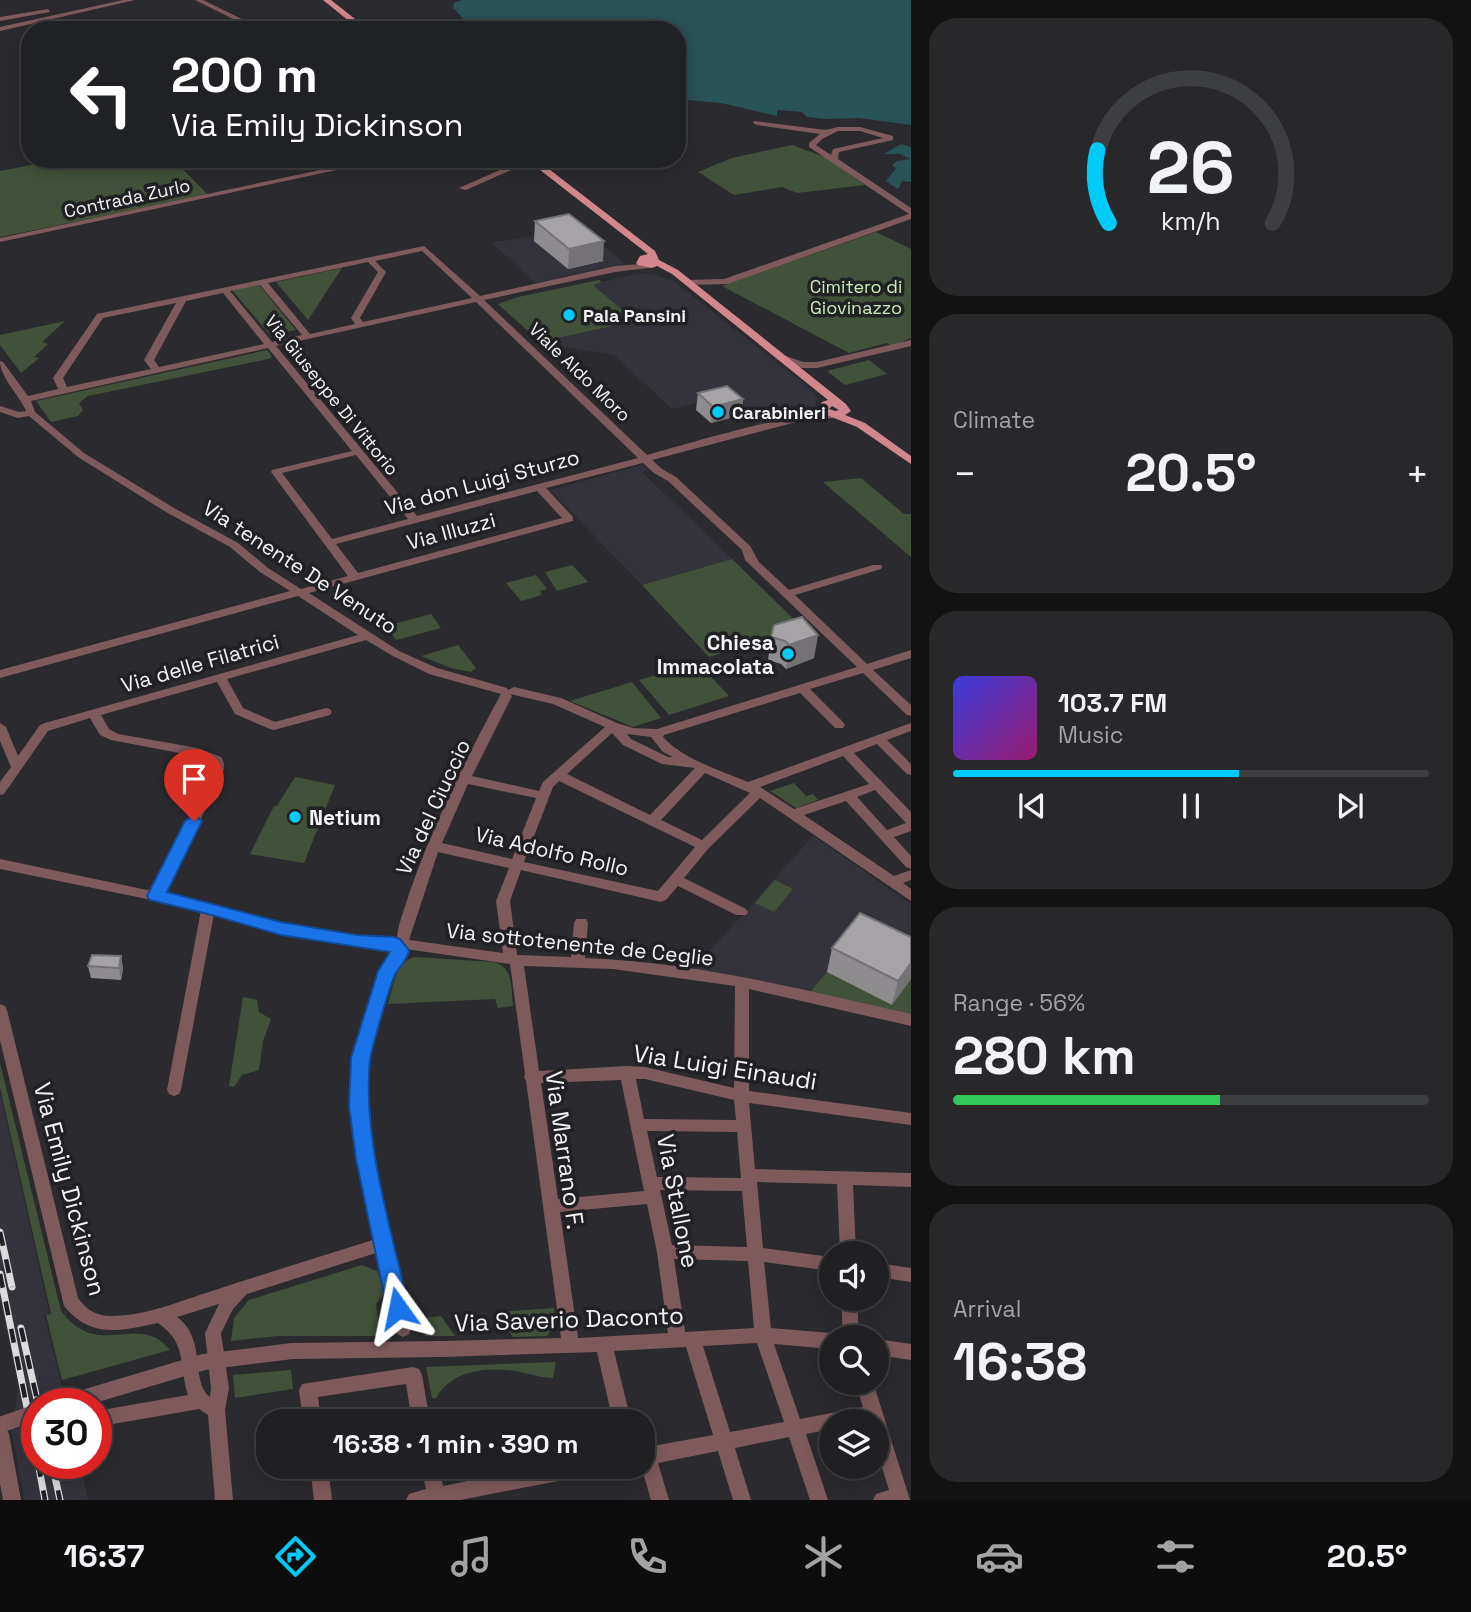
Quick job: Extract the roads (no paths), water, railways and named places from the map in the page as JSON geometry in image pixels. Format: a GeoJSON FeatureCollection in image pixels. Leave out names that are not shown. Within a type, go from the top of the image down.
{"type":"FeatureCollection","features":[{"type":"Feature","properties":{"kind":"main road"},"geometry":{"type":"LineString","coordinates":[[327,0],[354,21]]}},
{"type":"Feature","properties":{"kind":"main road"},"geometry":{"type":"LineString","coordinates":[[541,168],[640,250],[650,262],[671,274],[806,381],[822,398],[823,407],[833,403],[840,410],[911,461],[861,425],[840,410],[808,377],[688,283],[650,262]]}},
{"type":"Feature","properties":{"kind":"street"},"geometry":{"type":"LineString","coordinates":[[0,24],[103,0]]}},
{"type":"Feature","properties":{"kind":"street"},"geometry":{"type":"LineString","coordinates":[[0,24],[119,0]]}},
{"type":"Feature","properties":{"kind":"street"},"geometry":{"type":"LineString","coordinates":[[0,24],[132,0]]}},
{"type":"Feature","properties":{"kind":"street"},"geometry":{"type":"LineString","coordinates":[[198,0],[242,21]]}},
{"type":"Feature","properties":{"kind":"street"},"geometry":{"type":"LineString","coordinates":[[757,123],[830,133]]}},
{"type":"Feature","properties":{"kind":"street"},"geometry":{"type":"LineString","coordinates":[[834,161],[836,151],[890,138],[858,127],[822,135],[812,145],[834,161],[911,214]]}},
{"type":"Feature","properties":{"kind":"street","name":"Contrada Zurlo"},"geometry":{"type":"LineString","coordinates":[[0,240],[341,168]]}},
{"type":"Feature","properties":{"kind":"street"},"geometry":{"type":"LineString","coordinates":[[463,188],[509,168]]}},
{"type":"Feature","properties":{"kind":"street"},"geometry":{"type":"LineString","coordinates":[[688,283],[725,282],[911,214]]}},
{"type":"Feature","properties":{"kind":"street","name":"Viale Aldo Moro"},"geometry":{"type":"LineString","coordinates":[[369,259],[424,248],[646,459],[664,481],[736,550],[754,562],[911,712]]}},
{"type":"Feature","properties":{"kind":"street"},"geometry":{"type":"LineString","coordinates":[[64,391],[58,378],[97,317],[369,259],[382,272],[355,318],[360,325]]}},
{"type":"Feature","properties":{"kind":"street"},"geometry":{"type":"LineString","coordinates":[[26,399],[650,262]]}},
{"type":"Feature","properties":{"kind":"street"},"geometry":{"type":"LineString","coordinates":[[262,282],[309,337]]}},
{"type":"Feature","properties":{"kind":"street","name":"Via Giuseppe Di Vittorio"},"geometry":{"type":"LineString","coordinates":[[225,290],[414,520]]}},
{"type":"Feature","properties":{"kind":"street"},"geometry":{"type":"LineString","coordinates":[[156,370],[149,360],[183,298]]}},
{"type":"Feature","properties":{"kind":"street"},"geometry":{"type":"LineString","coordinates":[[786,359],[802,365],[817,365],[911,345]]}},
{"type":"Feature","properties":{"kind":"street"},"geometry":{"type":"LineString","coordinates":[[808,377],[812,371],[911,345]]}},
{"type":"Feature","properties":{"kind":"street"},"geometry":{"type":"LineString","coordinates":[[0,364],[26,399],[31,413],[18,415],[0,409]]}},
{"type":"Feature","properties":{"kind":"street"},"geometry":{"type":"LineString","coordinates":[[804,417],[823,407]]}},
{"type":"Feature","properties":{"kind":"street"},"geometry":{"type":"LineString","coordinates":[[804,417],[840,410]]}},
{"type":"Feature","properties":{"kind":"street","name":"Via tenente De Venuto"},"geometry":{"type":"LineString","coordinates":[[31,413],[81,455],[170,510],[234,545],[264,570],[368,636],[433,671],[508,693],[557,701],[612,726],[627,742],[666,761],[699,765],[754,790],[894,881],[911,896]]}},
{"type":"Feature","properties":{"kind":"street","name":"Via don Luigi Sturzo"},"geometry":{"type":"LineString","coordinates":[[328,543],[804,417]]}},
{"type":"Feature","properties":{"kind":"street"},"geometry":{"type":"LineString","coordinates":[[355,578],[276,472],[358,452]]}},
{"type":"Feature","properties":{"kind":"street","name":"Via Illuzzi"},"geometry":{"type":"LineString","coordinates":[[0,674],[569,519],[539,487]]}},
{"type":"Feature","properties":{"kind":"street"},"geometry":{"type":"LineString","coordinates":[[788,594],[877,567]]}},
{"type":"Feature","properties":{"kind":"street","name":"Via delle Filatrici"},"geometry":{"type":"LineString","coordinates":[[44,729],[368,636]]}},
{"type":"Feature","properties":{"kind":"street"},"geometry":{"type":"LineString","coordinates":[[612,726],[633,732],[658,733],[911,654]]}},
{"type":"Feature","properties":{"kind":"street"},"geometry":{"type":"LineString","coordinates":[[220,678],[239,711],[274,726],[326,712]]}},
{"type":"Feature","properties":{"kind":"street"},"geometry":{"type":"LineString","coordinates":[[798,689],[833,725]]}},
{"type":"Feature","properties":{"kind":"street","name":"Via del Ciuccio"},"geometry":{"type":"LineString","coordinates":[[402,944],[413,897],[434,846],[508,693]]}},
{"type":"Feature","properties":{"kind":"street"},"geometry":{"type":"LineString","coordinates":[[94,714],[104,732],[115,737],[198,752],[217,760],[219,769],[215,778],[156,896]]}},
{"type":"Feature","properties":{"kind":"street","name":"Via Marrano F."},"geometry":{"type":"LineString","coordinates":[[572,1346],[503,901],[547,785],[612,726]]}},
{"type":"Feature","properties":{"kind":"street"},"geometry":{"type":"LineString","coordinates":[[0,727],[17,767]]}},
{"type":"Feature","properties":{"kind":"street"},"geometry":{"type":"LineString","coordinates":[[741,912],[675,879],[754,790],[911,727]]}},
{"type":"Feature","properties":{"kind":"street"},"geometry":{"type":"LineString","coordinates":[[0,791],[44,729]]}},
{"type":"Feature","properties":{"kind":"street"},"geometry":{"type":"LineString","coordinates":[[652,821],[699,765],[667,749],[657,738],[658,733]]}},
{"type":"Feature","properties":{"kind":"street"},"geometry":{"type":"LineString","coordinates":[[880,740],[911,771]]}},
{"type":"Feature","properties":{"kind":"street"},"geometry":{"type":"LineString","coordinates":[[846,752],[911,820]]}},
{"type":"Feature","properties":{"kind":"street"},"geometry":{"type":"LineString","coordinates":[[558,775],[703,846]]}},
{"type":"Feature","properties":{"kind":"street"},"geometry":{"type":"LineString","coordinates":[[466,779],[544,796]]}},
{"type":"Feature","properties":{"kind":"street"},"geometry":{"type":"LineString","coordinates":[[793,814],[878,785]]}},
{"type":"Feature","properties":{"kind":"street"},"geometry":{"type":"LineString","coordinates":[[848,795],[911,864]]}},
{"type":"Feature","properties":{"kind":"street"},"geometry":{"type":"LineString","coordinates":[[885,835],[911,827]]}},
{"type":"Feature","properties":{"kind":"street","name":"Via Adolfo Rollo"},"geometry":{"type":"LineString","coordinates":[[434,846],[661,897],[675,879]]}},
{"type":"Feature","properties":{"kind":"street"},"geometry":{"type":"LineString","coordinates":[[0,864],[208,907],[281,929],[357,941],[402,944],[399,957],[387,971],[361,1058],[359,1082],[361,1132],[403,1329]]}},
{"type":"Feature","properties":{"kind":"street"},"geometry":{"type":"LineString","coordinates":[[894,881],[911,875]]}},
{"type":"Feature","properties":{"kind":"street"},"geometry":{"type":"LineString","coordinates":[[174,1090],[208,907]]}},
{"type":"Feature","properties":{"kind":"street"},"geometry":{"type":"LineString","coordinates":[[578,962],[581,923]]}},
{"type":"Feature","properties":{"kind":"street","name":"Via sottotenente de Ceglie"},"geometry":{"type":"LineString","coordinates":[[402,944],[513,960],[614,964],[742,982],[911,1020]]}},
{"type":"Feature","properties":{"kind":"street"},"geometry":{"type":"LineString","coordinates":[[742,982],[741,1096],[763,1335],[819,1500]]}},
{"type":"Feature","properties":{"kind":"street","name":"Via Emily Dickinson"},"geometry":{"type":"LineString","coordinates":[[0,1010],[70,1301],[83,1317],[99,1323],[122,1323],[160,1315],[385,1243]]}},
{"type":"Feature","properties":{"kind":"street","name":"Via Stallone"},"geometry":{"type":"LineString","coordinates":[[627,1072],[685,1340],[742,1500]]}},
{"type":"Feature","properties":{"kind":"street","name":"Via Luigi Einaudi"},"geometry":{"type":"LineString","coordinates":[[531,1077],[645,1073],[741,1096],[911,1119]]}},
{"type":"Feature","properties":{"kind":"street"},"geometry":{"type":"LineString","coordinates":[[639,1125],[743,1126]]}},
{"type":"Feature","properties":{"kind":"street"},"geometry":{"type":"LineString","coordinates":[[845,1179],[848,1241]]}},
{"type":"Feature","properties":{"kind":"street"},"geometry":{"type":"LineString","coordinates":[[551,1206],[652,1190],[749,1180],[911,1180]]}},
{"type":"Feature","properties":{"kind":"street"},"geometry":{"type":"LineString","coordinates":[[664,1252],[756,1254],[819,1262]]}},
{"type":"Feature","properties":{"kind":"street"},"geometry":{"type":"LineString","coordinates":[[889,1272],[911,1275]]}},
{"type":"Feature","properties":{"kind":"street"},"geometry":{"type":"LineString","coordinates":[[112,1417],[208,1406],[220,1388],[213,1333],[218,1317],[227,1304],[246,1287]]}},
{"type":"Feature","properties":{"kind":"street"},"geometry":{"type":"LineString","coordinates":[[160,1315],[176,1326],[186,1340],[195,1392],[208,1406],[224,1500]]}},
{"type":"Feature","properties":{"kind":"street","name":"Via Saverio Daconto"},"geometry":{"type":"LineString","coordinates":[[112,1388],[216,1360],[292,1351],[604,1345],[763,1335],[819,1339]]}},
{"type":"Feature","properties":{"kind":"street"},"geometry":{"type":"LineString","coordinates":[[604,1345],[619,1409]]}},
{"type":"Feature","properties":{"kind":"street"},"geometry":{"type":"LineString","coordinates":[[889,1349],[911,1352]]}},
{"type":"Feature","properties":{"kind":"street"},"geometry":{"type":"LineString","coordinates":[[310,1409],[308,1390],[413,1375],[419,1409]]}},
{"type":"Feature","properties":{"kind":"street"},"geometry":{"type":"LineString","coordinates":[[0,1425],[21,1418]]}},
{"type":"Feature","properties":{"kind":"street"},"geometry":{"type":"LineString","coordinates":[[655,1455],[819,1425]]}},
{"type":"Feature","properties":{"kind":"street"},"geometry":{"type":"LineString","coordinates":[[0,1434],[12,1500]]}},
{"type":"Feature","properties":{"kind":"street"},"geometry":{"type":"LineString","coordinates":[[889,1478],[894,1499]]}},
{"type":"Feature","properties":{"kind":"street"},"geometry":{"type":"LineString","coordinates":[[321,1479],[323,1500]]}},
{"type":"Feature","properties":{"kind":"street"},"geometry":{"type":"LineString","coordinates":[[432,1479],[436,1498]]}},
{"type":"Feature","properties":{"kind":"street"},"geometry":{"type":"LineString","coordinates":[[415,1500],[527,1479]]}},
{"type":"Feature","properties":{"kind":"street"},"geometry":{"type":"LineString","coordinates":[[653,1479],[660,1500]]}},
{"type":"Feature","properties":{"kind":"water"},"geometry":{"type":"Polygon","coordinates":[[[462,0],[911,0],[911,125],[859,118],[807,117],[802,112],[777,110],[777,116],[721,103],[686,100],[686,21],[465,21],[455,10],[458,9],[453,9],[454,3],[462,0]]]}},
{"type":"Feature","properties":{"kind":"water"},"geometry":{"type":"Polygon","coordinates":[[[901,144],[911,147],[911,182],[902,181],[898,189],[886,181],[896,168],[892,165],[897,161],[910,159],[900,154],[884,154],[901,144]]]}},
{"type":"Feature","properties":{"kind":"railway"},"geometry":{"type":"LineString","coordinates":[[0,1232],[12,1287]]}},
{"type":"Feature","properties":{"kind":"railway"},"geometry":{"type":"LineString","coordinates":[[0,1274],[23,1388]]}},
{"type":"Feature","properties":{"kind":"railway"},"geometry":{"type":"LineString","coordinates":[[21,1328],[34,1388]]}},
{"type":"Feature","properties":{"kind":"railway"},"geometry":{"type":"LineString","coordinates":[[41,1479],[45,1500]]}},
{"type":"Feature","properties":{"kind":"railway"},"geometry":{"type":"LineString","coordinates":[[55,1479],[60,1500]]}},
{"type":"Feature","properties":{"kind":"place","name":"Pala Pansini"},"geometry":{"type":"Point","coordinates":[569,315]}},
{"type":"Feature","properties":{"kind":"place","name":"Carabinieri"},"geometry":{"type":"Point","coordinates":[718,412]}},
{"type":"Feature","properties":{"kind":"place","name":"Chiesa Immacolata"},"geometry":{"type":"Point","coordinates":[788,654]}},
{"type":"Feature","properties":{"kind":"place","name":"Netium"},"geometry":{"type":"Point","coordinates":[295,817]}},
{"type":"Feature","properties":{"kind":"park label","name":"Cimitero di Giovinazzo"},"geometry":{"type":"Point","coordinates":[856,296]}}]}
